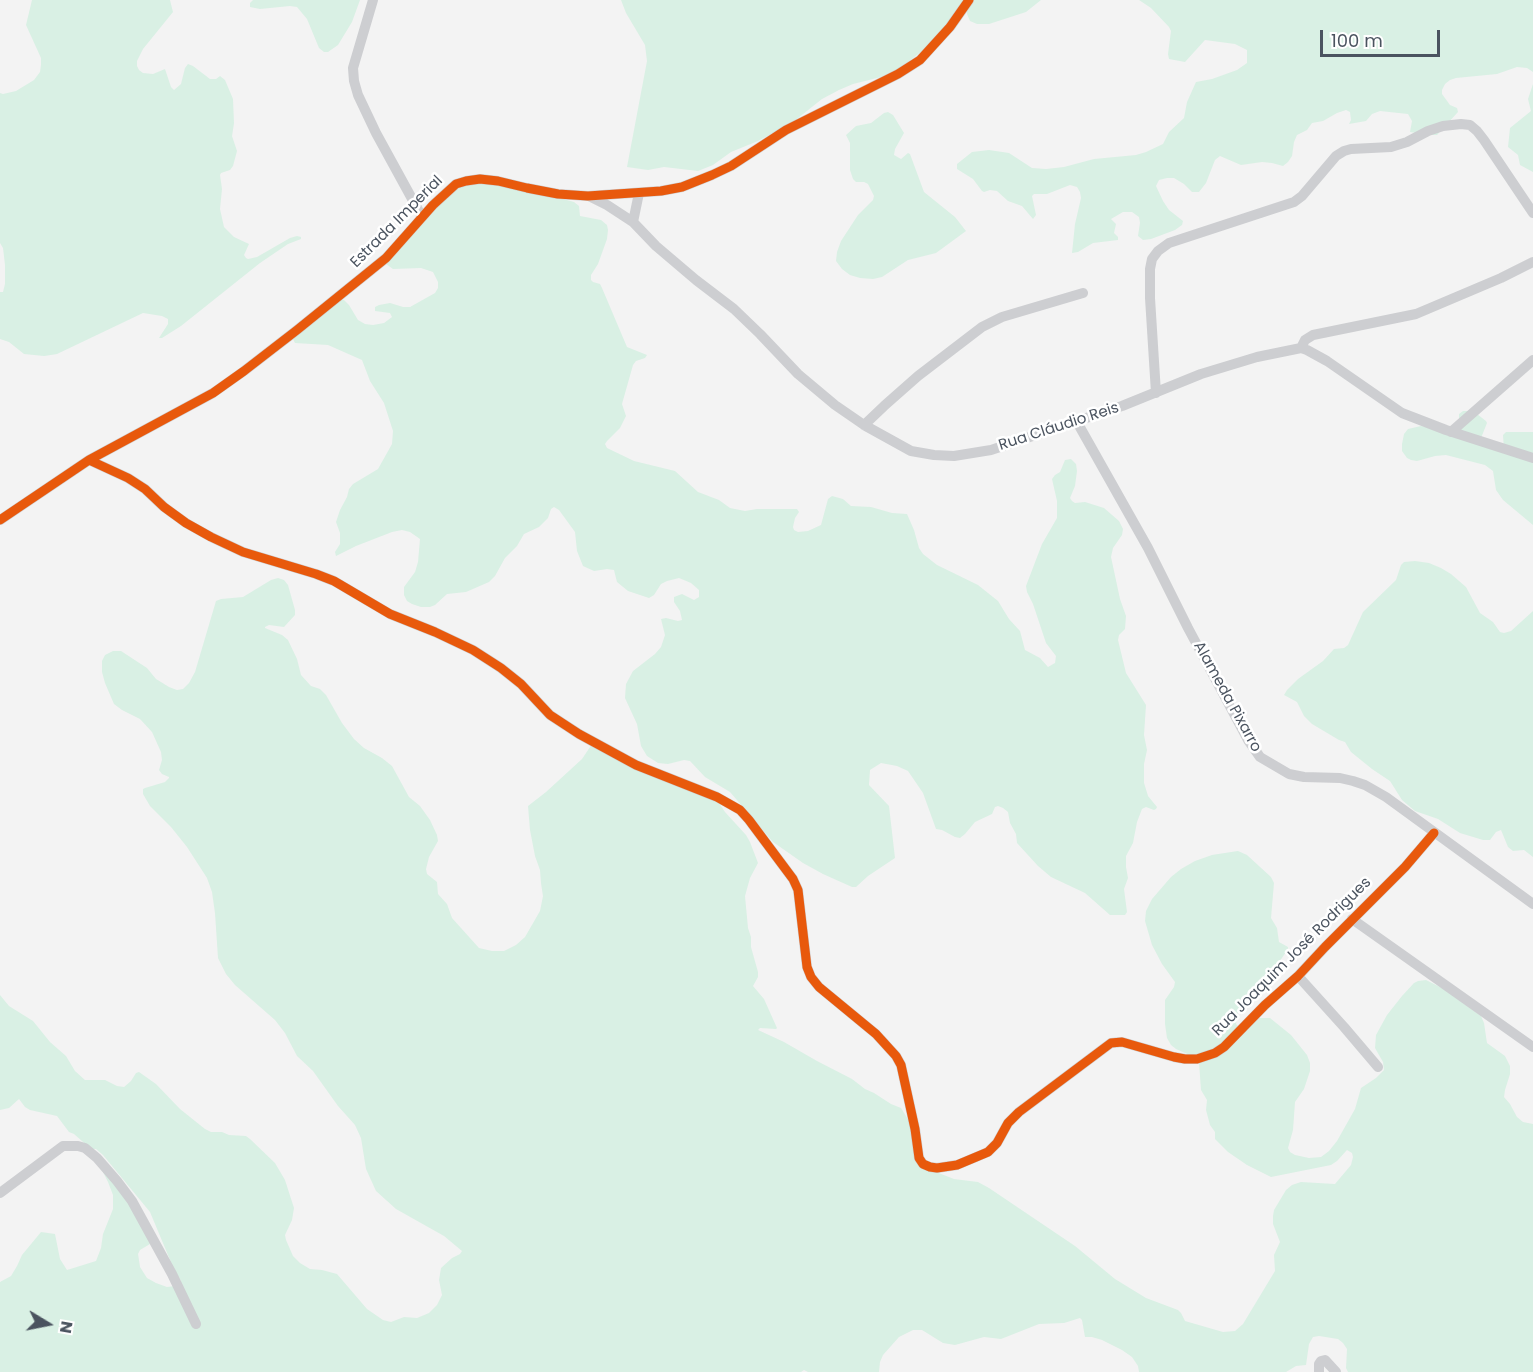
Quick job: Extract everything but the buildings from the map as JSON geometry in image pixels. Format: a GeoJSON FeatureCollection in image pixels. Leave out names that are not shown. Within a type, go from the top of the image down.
{"type":"FeatureCollection","features":[{"type":"Feature","properties":{"kind":"street"},"geometry":{"type":"LineString","coordinates":[[373,0],[353,68],[354,81],[376,133],[422,217]]}},
{"type":"Feature","properties":{"kind":"street","name":"Estrada Imperial"},"geometry":{"type":"LineString","coordinates":[[0,520],[89,460],[213,393],[244,371],[386,258],[422,217],[456,184],[480,179],[558,194],[588,196],[661,191],[682,187],[731,166],[786,130],[898,74],[920,60],[950,27],[969,0]]}},
{"type":"Feature","properties":{"kind":"street"},"geometry":{"type":"LineString","coordinates":[[1155,393],[1150,269],[1152,259],[1158,251],[1169,243],[1294,202],[1302,196],[1336,156],[1344,151],[1391,147],[1443,126],[1470,125],[1478,131],[1533,213]]}},
{"type":"Feature","properties":{"kind":"street"},"geometry":{"type":"LineString","coordinates":[[633,222],[639,193]]}},
{"type":"Feature","properties":{"kind":"street","name":"Rua Cláudio Reis"},"geometry":{"type":"LineString","coordinates":[[588,196],[633,222],[664,253],[734,309],[816,390],[842,411],[911,451],[954,456],[991,450],[1077,422],[1201,374],[1257,357],[1301,348]]}},
{"type":"Feature","properties":{"kind":"street"},"geometry":{"type":"LineString","coordinates":[[1533,262],[1416,314],[1308,337],[1301,348],[1327,361],[1402,413],[1451,432],[1533,458]]}},
{"type":"Feature","properties":{"kind":"street"},"geometry":{"type":"LineString","coordinates":[[864,425],[918,376],[982,327],[1002,317],[1083,293]]}},
{"type":"Feature","properties":{"kind":"street"},"geometry":{"type":"LineString","coordinates":[[1451,432],[1533,360]]}},
{"type":"Feature","properties":{"kind":"street","name":"Alameda Pixarro"},"geometry":{"type":"LineString","coordinates":[[1077,422],[1148,548],[1248,740],[1260,757],[1296,776],[1340,778],[1365,785],[1386,797],[1533,904]]}},
{"type":"Feature","properties":{"kind":"street","name":"Rua Joaquim José Rodrigues"},"geometry":{"type":"LineString","coordinates":[[89,460],[128,478],[186,523],[210,537],[243,552],[334,581],[390,614],[473,650],[501,668],[520,684],[550,716],[579,734],[636,765],[717,797],[740,810],[794,879],[798,890],[807,967],[811,977],[819,987],[876,1034],[901,1065],[919,1158],[923,1164],[930,1167],[944,1168],[988,1152],[997,1143],[1008,1123],[1019,1112],[1104,1047],[1117,1042],[1185,1059],[1207,1056],[1224,1047],[1265,1005],[1298,976],[1405,867],[1434,833]]}},
{"type":"Feature","properties":{"kind":"street"},"geometry":{"type":"LineString","coordinates":[[1352,919],[1533,1047]]}},
{"type":"Feature","properties":{"kind":"street"},"geometry":{"type":"LineString","coordinates":[[1298,976],[1378,1067]]}},
{"type":"Feature","properties":{"kind":"street"},"geometry":{"type":"LineString","coordinates":[[0,1193],[63,1146],[85,1148],[97,1158],[132,1201],[196,1324]]}},
{"type":"Feature","properties":{"kind":"street"},"geometry":{"type":"LineString","coordinates":[[1319,1372],[1319,1364],[1325,1359],[1336,1372]]}},
{"type":"Feature","properties":{"kind":"green space"},"geometry":{"type":"Polygon","coordinates":[[[32,0],[170,0],[173,12],[143,49],[137,66],[143,73],[153,74],[165,69],[174,90],[181,84],[188,64],[210,79],[220,76],[225,80],[233,99],[232,136],[237,151],[233,166],[220,175],[222,189],[220,209],[224,227],[234,237],[249,244],[244,255],[248,259],[257,257],[290,238],[301,237],[260,263],[181,326],[162,338],[159,338],[168,324],[168,319],[143,313],[57,354],[44,356],[24,354],[9,342],[0,339],[0,292],[3,292],[5,284],[5,265],[3,248],[0,243],[0,93],[16,91],[34,80],[40,72],[41,58],[26,25],[32,0]]]}},
{"type":"Feature","properties":{"kind":"green space"},"geometry":{"type":"Polygon","coordinates":[[[253,0],[360,0],[352,22],[338,45],[324,52],[319,48],[307,19],[297,7],[260,9],[250,7],[253,0]]]}},
{"type":"Feature","properties":{"kind":"green space"},"geometry":{"type":"Polygon","coordinates":[[[621,0],[1041,0],[1026,12],[989,24],[977,24],[970,21],[966,3],[930,45],[900,68],[881,77],[839,90],[822,99],[793,122],[698,171],[664,167],[648,170],[627,167],[647,61],[645,45],[621,0]]]}},
{"type":"Feature","properties":{"kind":"green space"},"geometry":{"type":"Polygon","coordinates":[[[1139,0],[1533,0],[1533,72],[1527,68],[1517,67],[1497,74],[1450,80],[1445,84],[1442,94],[1450,105],[1457,108],[1458,112],[1437,135],[1410,132],[1412,121],[1408,114],[1380,111],[1372,114],[1366,121],[1349,124],[1350,112],[1346,110],[1323,121],[1312,123],[1307,130],[1297,135],[1292,156],[1283,166],[1262,162],[1241,165],[1220,156],[1215,160],[1206,183],[1199,192],[1192,192],[1174,178],[1159,180],[1156,186],[1163,201],[1169,210],[1183,221],[1182,225],[1175,230],[1143,240],[1138,236],[1139,217],[1132,212],[1123,212],[1111,219],[1116,224],[1114,233],[1118,240],[1093,243],[1072,253],[1081,198],[1077,187],[1070,185],[1047,194],[1034,194],[1032,196],[1036,215],[1033,219],[1022,206],[1008,201],[997,191],[982,191],[973,179],[957,169],[957,164],[972,152],[989,150],[1009,153],[1032,168],[1046,169],[1094,159],[1146,152],[1163,144],[1169,132],[1184,118],[1187,102],[1196,82],[1237,70],[1247,63],[1247,50],[1235,44],[1205,40],[1185,62],[1169,59],[1171,31],[1169,27],[1151,8],[1139,0]]]}},
{"type":"Feature","properties":{"kind":"green space"},"geometry":{"type":"Polygon","coordinates":[[[1533,84],[1533,172],[1520,165],[1518,155],[1508,147],[1510,128],[1531,111],[1528,99],[1533,84]]]}},
{"type":"Feature","properties":{"kind":"green space"},"geometry":{"type":"Polygon","coordinates":[[[888,112],[893,115],[904,133],[894,155],[901,159],[908,153],[910,154],[924,192],[955,217],[966,231],[936,253],[908,260],[882,277],[860,278],[850,275],[836,261],[841,241],[874,196],[868,184],[856,182],[853,179],[850,170],[850,143],[846,135],[856,126],[871,123],[888,112]]]}},
{"type":"Feature","properties":{"kind":"green space"},"geometry":{"type":"Polygon","coordinates":[[[492,180],[574,202],[579,206],[580,216],[601,220],[607,225],[607,239],[598,264],[591,275],[591,280],[600,284],[627,347],[647,355],[633,365],[622,404],[626,416],[620,428],[605,444],[607,448],[634,461],[675,471],[698,492],[719,500],[730,508],[745,511],[797,509],[799,512],[793,527],[798,532],[808,531],[821,525],[828,499],[832,496],[843,499],[851,506],[871,507],[892,513],[907,514],[923,554],[937,565],[978,585],[998,601],[1020,631],[1025,650],[1040,658],[1048,667],[1055,663],[1056,656],[1046,643],[1026,586],[1042,544],[1057,518],[1057,501],[1052,479],[1060,472],[1065,460],[1071,459],[1076,464],[1075,486],[1070,498],[1072,501],[1085,502],[1104,508],[1119,521],[1123,529],[1111,557],[1126,616],[1125,629],[1119,635],[1118,640],[1126,673],[1146,705],[1144,735],[1147,750],[1144,783],[1148,796],[1157,807],[1154,810],[1146,807],[1142,809],[1133,843],[1126,856],[1128,878],[1124,889],[1127,912],[1125,915],[1110,915],[1085,893],[1051,877],[1038,866],[1017,843],[1008,812],[1003,808],[995,807],[992,814],[975,822],[960,838],[936,829],[923,793],[908,771],[897,766],[881,763],[870,770],[869,785],[889,806],[895,858],[856,887],[852,887],[803,863],[773,842],[730,792],[705,777],[690,761],[658,763],[647,756],[641,746],[637,724],[625,698],[626,684],[633,671],[661,647],[665,635],[661,619],[682,620],[674,597],[682,594],[694,600],[699,597],[699,590],[691,583],[679,578],[661,584],[654,595],[649,598],[628,591],[617,582],[614,570],[594,571],[583,566],[577,551],[575,532],[559,510],[554,507],[539,527],[524,534],[489,582],[466,592],[447,594],[430,607],[412,604],[404,595],[404,587],[415,572],[418,562],[420,539],[410,532],[402,530],[392,532],[336,556],[335,552],[340,544],[340,533],[336,522],[349,489],[353,484],[378,469],[392,444],[393,431],[384,403],[370,381],[362,360],[328,345],[295,343],[293,339],[333,300],[344,300],[358,320],[373,325],[384,323],[392,317],[390,313],[375,311],[375,307],[390,303],[410,307],[435,293],[438,282],[433,272],[421,268],[393,269],[386,264],[459,181],[492,180]]]}},
{"type":"Feature","properties":{"kind":"green space"},"geometry":{"type":"Polygon","coordinates":[[[1463,411],[1477,414],[1486,421],[1481,438],[1504,449],[1503,435],[1506,432],[1533,432],[1533,525],[1503,500],[1496,490],[1493,471],[1485,465],[1446,455],[1417,461],[1411,460],[1402,451],[1404,434],[1408,429],[1421,426],[1456,432],[1459,429],[1459,414],[1463,411]]]}},
{"type":"Feature","properties":{"kind":"green space"},"geometry":{"type":"Polygon","coordinates":[[[1404,562],[1429,563],[1451,574],[1466,587],[1480,613],[1493,622],[1500,632],[1511,631],[1533,611],[1533,857],[1524,850],[1513,851],[1508,847],[1501,830],[1496,832],[1490,840],[1483,840],[1460,833],[1438,819],[1415,811],[1402,800],[1390,781],[1351,752],[1345,742],[1312,724],[1304,716],[1297,702],[1284,695],[1298,679],[1323,661],[1334,649],[1348,645],[1363,612],[1396,580],[1404,562]]]}},
{"type":"Feature","properties":{"kind":"green space"},"geometry":{"type":"Polygon","coordinates":[[[278,578],[284,580],[288,585],[295,615],[284,627],[269,625],[265,628],[288,640],[297,659],[301,675],[311,686],[320,689],[326,695],[354,739],[392,766],[409,797],[420,806],[430,820],[438,841],[429,857],[427,874],[437,882],[438,894],[447,904],[452,918],[479,948],[504,951],[516,945],[525,937],[540,911],[543,896],[540,870],[530,830],[528,806],[582,759],[592,744],[719,803],[746,835],[758,863],[750,878],[745,896],[751,947],[758,972],[753,986],[764,999],[777,1028],[758,1030],[852,1079],[865,1089],[901,1108],[909,1121],[918,1156],[931,1170],[954,1179],[978,1182],[989,1188],[1075,1246],[1115,1279],[1146,1298],[1178,1310],[1185,1321],[1223,1332],[1235,1331],[1243,1324],[1275,1271],[1274,1255],[1280,1242],[1273,1224],[1273,1216],[1286,1190],[1301,1182],[1335,1184],[1351,1165],[1353,1157],[1352,1153],[1347,1150],[1331,1165],[1271,1177],[1247,1165],[1228,1152],[1215,1139],[1215,1132],[1210,1125],[1206,1110],[1207,1100],[1201,1090],[1199,1062],[1194,1057],[1176,1049],[1167,1038],[1165,1000],[1175,982],[1152,945],[1145,921],[1146,911],[1152,899],[1171,877],[1195,861],[1212,855],[1238,851],[1247,855],[1271,877],[1274,883],[1271,918],[1277,928],[1279,942],[1288,949],[1265,983],[1243,1002],[1236,1024],[1239,1027],[1258,1018],[1270,1018],[1291,1035],[1307,1055],[1310,1071],[1304,1089],[1295,1102],[1293,1130],[1288,1148],[1290,1152],[1309,1158],[1321,1157],[1337,1141],[1355,1109],[1361,1088],[1384,1070],[1383,1062],[1375,1048],[1376,1035],[1387,1015],[1418,981],[1426,980],[1442,988],[1481,1016],[1487,1043],[1505,1056],[1510,1066],[1510,1074],[1504,1097],[1517,1117],[1523,1122],[1533,1124],[1533,1372],[1348,1372],[1346,1368],[1347,1349],[1343,1343],[1338,1339],[1319,1336],[1313,1337],[1309,1344],[1306,1365],[1296,1366],[1286,1372],[1139,1372],[1132,1357],[1122,1350],[1102,1340],[1085,1337],[1080,1318],[1064,1323],[1039,1324],[1001,1339],[984,1337],[955,1345],[943,1343],[922,1330],[913,1330],[899,1337],[883,1355],[879,1372],[808,1372],[804,1370],[801,1372],[0,1372],[0,1282],[11,1276],[22,1255],[41,1232],[55,1234],[60,1259],[67,1270],[96,1261],[113,1209],[113,1195],[100,1166],[137,1206],[150,1244],[138,1254],[140,1267],[147,1278],[167,1287],[175,1286],[181,1281],[150,1212],[103,1155],[69,1132],[57,1116],[30,1110],[19,1099],[9,1108],[0,1110],[0,995],[9,1006],[33,1021],[85,1080],[105,1080],[124,1087],[139,1072],[156,1084],[180,1109],[205,1129],[211,1132],[246,1136],[250,1139],[275,1163],[285,1180],[294,1208],[292,1220],[285,1235],[293,1256],[310,1269],[337,1274],[367,1309],[383,1320],[391,1322],[404,1317],[417,1318],[429,1313],[437,1305],[442,1295],[439,1280],[441,1268],[462,1251],[444,1236],[396,1209],[376,1191],[366,1169],[361,1138],[355,1125],[313,1071],[297,1056],[275,1020],[235,985],[226,974],[218,958],[215,913],[207,878],[187,847],[150,806],[143,794],[143,789],[165,782],[169,778],[159,770],[162,760],[161,752],[152,732],[140,719],[114,704],[105,683],[102,661],[105,655],[113,651],[121,651],[147,668],[156,679],[169,687],[177,690],[183,689],[195,672],[216,601],[243,597],[278,578]]]}},
{"type":"Feature","properties":{"kind":"cycle path"},"geometry":{"type":"LineString","coordinates":[[0,520],[89,460],[213,393],[244,371],[386,258],[433,205],[456,184],[480,179],[558,194],[588,196],[661,191],[682,187],[731,166],[786,130],[898,74],[920,60],[950,27],[969,0]]}},
{"type":"Feature","properties":{"kind":"cycle path"},"geometry":{"type":"LineString","coordinates":[[89,460],[128,478],[186,523],[211,537],[243,552],[334,581],[390,614],[473,650],[501,668],[521,684],[550,715],[579,734],[636,765],[717,797],[740,810],[793,879],[798,890],[807,967],[811,977],[819,987],[876,1034],[901,1065],[919,1158],[923,1164],[930,1167],[957,1165],[988,1152],[997,1143],[1008,1123],[1019,1112],[1111,1043],[1122,1042],[1185,1059],[1197,1059],[1215,1053],[1298,976],[1405,867],[1434,833]]}}]}
